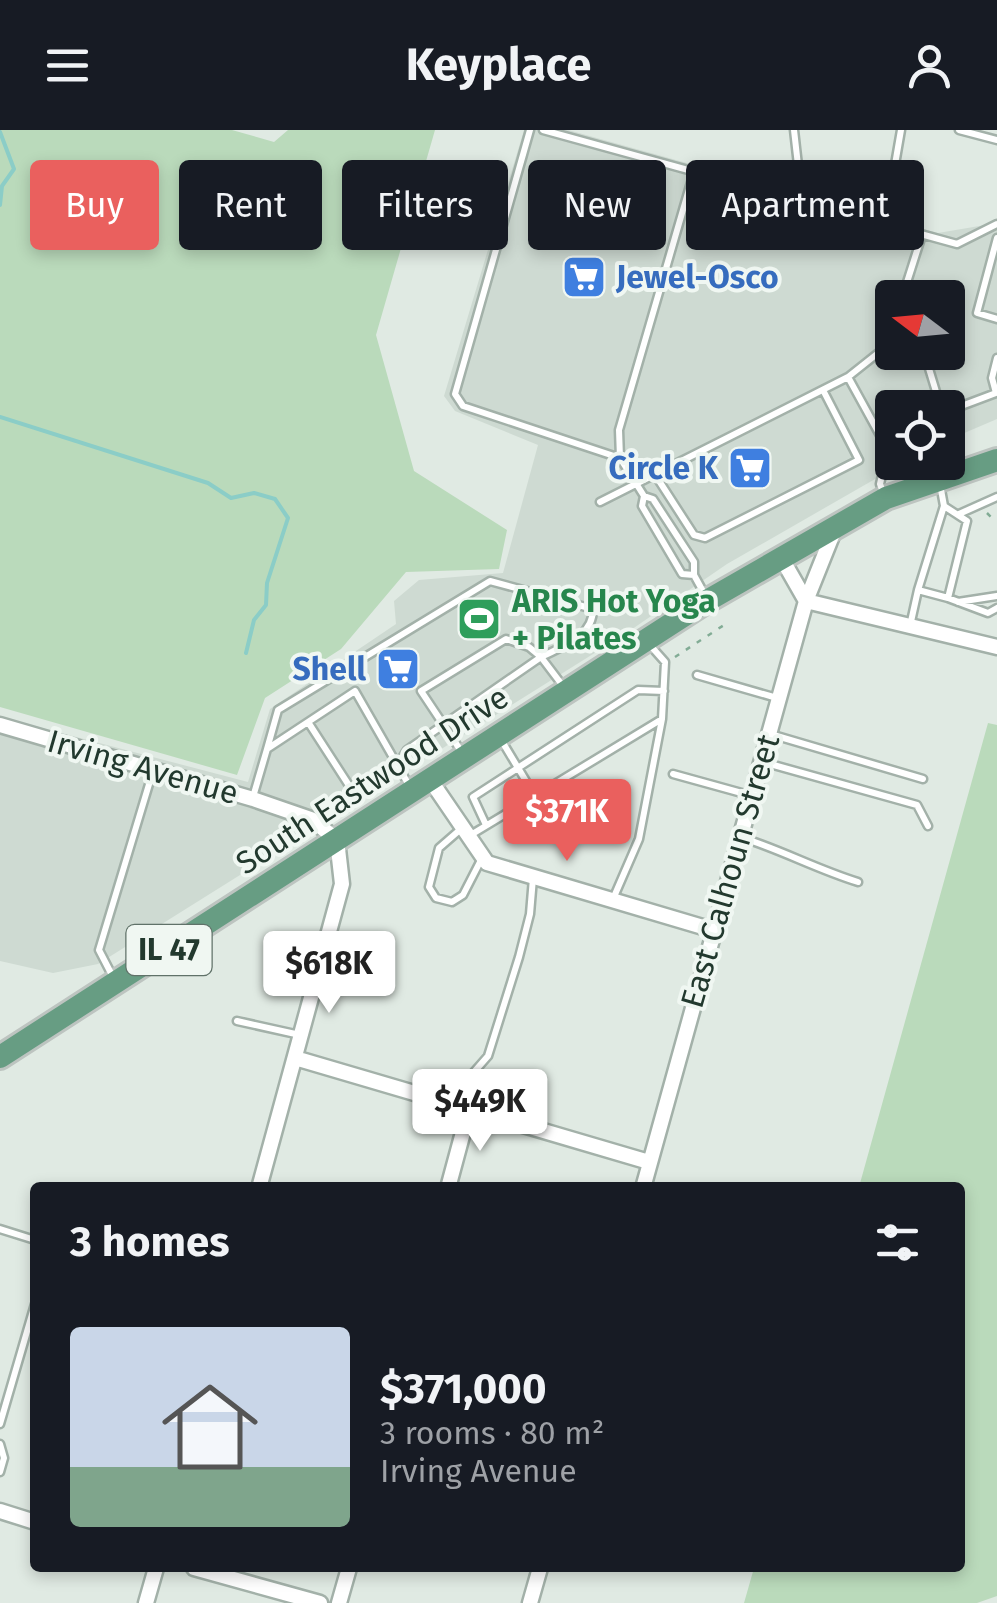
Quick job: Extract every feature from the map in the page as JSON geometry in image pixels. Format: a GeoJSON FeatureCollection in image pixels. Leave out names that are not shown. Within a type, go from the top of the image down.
{"type":"FeatureCollection","features":[{"type":"Feature","properties":{"kind":"main road","name":"South Eastwood Drive"},"geometry":{"type":"LineString","coordinates":[[965,471],[997,460]]}},
{"type":"Feature","properties":{"kind":"main road","name":"South Eastwood Drive"},"geometry":{"type":"LineString","coordinates":[[0,1057],[708,601],[886,498],[939,480]]}},
{"type":"Feature","properties":{"kind":"street","name":"East Calhoun Street"},"geometry":{"type":"LineString","coordinates":[[644,1182],[806,601],[836,527]]}},
{"type":"Feature","properties":{"kind":"street"},"geometry":{"type":"LineString","coordinates":[[782,559],[806,601],[997,647]]}},
{"type":"Feature","properties":{"kind":"street","name":"Irving Avenue"},"geometry":{"type":"LineString","coordinates":[[0,726],[253,799],[310,819],[336,840]]}},
{"type":"Feature","properties":{"kind":"street"},"geometry":{"type":"LineString","coordinates":[[422,787],[465,832],[487,863],[713,930]]}},
{"type":"Feature","properties":{"kind":"street"},"geometry":{"type":"LineString","coordinates":[[261,1182],[342,884],[336,840]]}},
{"type":"Feature","properties":{"kind":"street"},"geometry":{"type":"LineString","coordinates":[[295,1058],[650,1162]]}},
{"type":"Feature","properties":{"kind":"street"},"geometry":{"type":"LineString","coordinates":[[449,1182],[466,1109]]}},
{"type":"Feature","properties":{"kind":"street"},"geometry":{"type":"LineString","coordinates":[[0,1512],[30,1521]]}},
{"type":"Feature","properties":{"kind":"street"},"geometry":{"type":"LineString","coordinates":[[146,1603],[155,1572]]}},
{"type":"Feature","properties":{"kind":"street"},"geometry":{"type":"LineString","coordinates":[[208,1572],[320,1603]]}},
{"type":"Feature","properties":{"kind":"street"},"geometry":{"type":"LineString","coordinates":[[340,1603],[347,1572]]}},
{"type":"Feature","properties":{"kind":"street"},"geometry":{"type":"LineString","coordinates":[[530,1603],[539,1572]]}},
{"type":"Feature","properties":{"kind":"lane"},"geometry":{"type":"LineString","coordinates":[[530,130],[454,394],[463,406],[528,426],[542,436],[620,458]]}},
{"type":"Feature","properties":{"kind":"lane"},"geometry":{"type":"LineString","coordinates":[[543,130],[686,170]]}},
{"type":"Feature","properties":{"kind":"lane"},"geometry":{"type":"LineString","coordinates":[[794,130],[799,174],[889,199],[901,130]]}},
{"type":"Feature","properties":{"kind":"lane"},"geometry":{"type":"LineString","coordinates":[[959,130],[997,140]]}},
{"type":"Feature","properties":{"kind":"lane"},"geometry":{"type":"LineString","coordinates":[[686,200],[619,430],[620,458],[644,496],[653,499],[694,562],[694,575],[708,601]]}},
{"type":"Feature","properties":{"kind":"lane"},"geometry":{"type":"LineString","coordinates":[[924,236],[957,244],[997,224]]}},
{"type":"Feature","properties":{"kind":"lane"},"geometry":{"type":"LineString","coordinates":[[997,238],[977,313],[997,319]]}},
{"type":"Feature","properties":{"kind":"lane"},"geometry":{"type":"LineString","coordinates":[[908,280],[917,250]]}},
{"type":"Feature","properties":{"kind":"lane"},"geometry":{"type":"LineString","coordinates":[[600,502],[848,377],[875,358]]}},
{"type":"Feature","properties":{"kind":"lane"},"geometry":{"type":"LineString","coordinates":[[965,404],[996,392],[992,378],[997,358]]}},
{"type":"Feature","properties":{"kind":"lane"},"geometry":{"type":"LineString","coordinates":[[848,377],[875,427]]}},
{"type":"Feature","properties":{"kind":"lane"},"geometry":{"type":"LineString","coordinates":[[654,473],[694,535],[705,538],[860,460],[823,390]]}},
{"type":"Feature","properties":{"kind":"lane"},"geometry":{"type":"LineString","coordinates":[[881,480],[886,498]]}},
{"type":"Feature","properties":{"kind":"lane"},"geometry":{"type":"LineString","coordinates":[[910,626],[944,506],[939,480]]}},
{"type":"Feature","properties":{"kind":"lane"},"geometry":{"type":"LineString","coordinates":[[644,496],[642,506],[682,574],[694,575]]}},
{"type":"Feature","properties":{"kind":"lane"},"geometry":{"type":"LineString","coordinates":[[959,514],[997,497]]}},
{"type":"Feature","properties":{"kind":"lane"},"geometry":{"type":"LineString","coordinates":[[944,506],[968,521],[952,600]]}},
{"type":"Feature","properties":{"kind":"lane"},"geometry":{"type":"LineString","coordinates":[[253,799],[278,710],[490,581],[593,609],[593,620],[580,638],[541,658],[443,725],[408,750],[397,766],[350,787],[308,722]]}},
{"type":"Feature","properties":{"kind":"lane"},"geometry":{"type":"LineString","coordinates":[[918,590],[988,613],[997,608]]}},
{"type":"Feature","properties":{"kind":"lane"},"geometry":{"type":"LineString","coordinates":[[952,600],[997,596]]}},
{"type":"Feature","properties":{"kind":"lane"},"geometry":{"type":"LineString","coordinates":[[466,760],[420,691],[506,639],[530,647],[566,691]]}},
{"type":"Feature","properties":{"kind":"lane"},"geometry":{"type":"LineString","coordinates":[[613,900],[638,839],[662,720],[665,664],[645,640]]}},
{"type":"Feature","properties":{"kind":"lane"},"geometry":{"type":"LineString","coordinates":[[698,675],[778,698]]}},
{"type":"Feature","properties":{"kind":"lane"},"geometry":{"type":"LineString","coordinates":[[486,826],[473,796],[638,690],[664,691]]}},
{"type":"Feature","properties":{"kind":"lane"},"geometry":{"type":"LineString","coordinates":[[271,746],[355,691],[394,752],[397,766],[422,787]]}},
{"type":"Feature","properties":{"kind":"lane"},"geometry":{"type":"LineString","coordinates":[[483,857],[463,895],[452,902],[436,898],[429,888],[439,848],[465,832],[486,826],[662,720]]}},
{"type":"Feature","properties":{"kind":"lane"},"geometry":{"type":"LineString","coordinates":[[768,734],[922,780]]}},
{"type":"Feature","properties":{"kind":"lane"},"geometry":{"type":"LineString","coordinates":[[499,736],[535,796]]}},
{"type":"Feature","properties":{"kind":"lane"},"geometry":{"type":"LineString","coordinates":[[761,762],[918,805],[928,826]]}},
{"type":"Feature","properties":{"kind":"lane"},"geometry":{"type":"LineString","coordinates":[[116,982],[99,950],[154,770]]}},
{"type":"Feature","properties":{"kind":"lane"},"geometry":{"type":"LineString","coordinates":[[673,774],[751,796]]}},
{"type":"Feature","properties":{"kind":"lane"},"geometry":{"type":"LineString","coordinates":[[740,836],[797,854],[810,867],[858,882]]}},
{"type":"Feature","properties":{"kind":"lane"},"geometry":{"type":"LineString","coordinates":[[466,1109],[474,1072],[488,1056],[520,957],[533,877]]}},
{"type":"Feature","properties":{"kind":"lane"},"geometry":{"type":"LineString","coordinates":[[236,1021],[301,1035]]}},
{"type":"Feature","properties":{"kind":"lane"},"geometry":{"type":"LineString","coordinates":[[0,1229],[30,1238]]}},
{"type":"Feature","properties":{"kind":"lane"},"geometry":{"type":"LineString","coordinates":[[0,1424],[30,1321]]}},
{"type":"Feature","properties":{"kind":"lane"},"geometry":{"type":"LineString","coordinates":[[0,1444],[4,1458],[0,1472]]}},
{"type":"Feature","properties":{"kind":"path"},"geometry":{"type":"LineString","coordinates":[[665,664],[724,625]]}},
{"type":"Feature","properties":{"kind":"shaded area"},"geometry":{"type":"Polygon","coordinates":[[[524,130],[568,130],[686,163],[686,250],[924,250],[924,229],[938,233],[997,223],[997,419],[965,433],[965,390],[875,390],[875,479],[727,564],[625,634],[98,964],[53,973],[0,961],[0,717],[248,782],[270,709],[396,624],[394,601],[419,580],[503,573],[538,445],[455,411],[444,396],[488,250],[508,250],[508,183],[524,130]]]}},
{"type":"Feature","properties":{"kind":"green space"},"geometry":{"type":"Polygon","coordinates":[[[0,130],[232,130],[274,142],[288,130],[435,130],[426,160],[342,160],[342,250],[400,250],[376,335],[414,471],[507,530],[499,569],[406,572],[341,649],[265,698],[237,775],[0,707],[0,130]]]}},
{"type":"Feature","properties":{"kind":"green space"},"geometry":{"type":"Polygon","coordinates":[[[988,723],[997,725],[997,1596],[977,1603],[744,1603],[753,1572],[965,1572],[965,1182],[860,1182],[988,723]]]}},
{"type":"Feature","properties":{"kind":"waterway"},"geometry":{"type":"LineString","coordinates":[[0,132],[14,169],[2,186],[0,205]]}},
{"type":"Feature","properties":{"kind":"waterway"},"geometry":{"type":"LineString","coordinates":[[0,417],[208,483],[231,498],[254,493],[275,499],[288,518],[267,583],[266,605],[254,620],[246,653]]}},
{"type":"Feature","properties":{"kind":"place","name":"Jewel-Osco"},"geometry":{"type":"Point","coordinates":[584,277]}},
{"type":"Feature","properties":{"kind":"place","name":"Circle K"},"geometry":{"type":"Point","coordinates":[750,468]}},
{"type":"Feature","properties":{"kind":"place","name":"ARIS Hot Yoga + Pilates"},"geometry":{"type":"Point","coordinates":[479,619]}},
{"type":"Feature","properties":{"kind":"place","name":"Shell"},"geometry":{"type":"Point","coordinates":[398,669]}}]}
